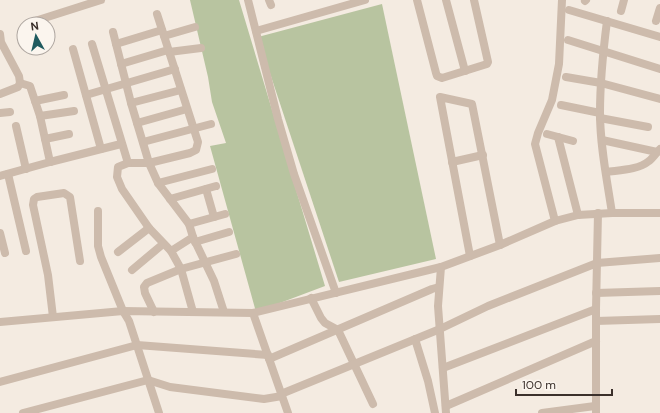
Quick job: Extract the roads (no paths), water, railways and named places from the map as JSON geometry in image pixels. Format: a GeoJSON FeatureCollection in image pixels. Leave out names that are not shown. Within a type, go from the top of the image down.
{"type":"FeatureCollection","features":[{"type":"Feature","properties":{"kind":"street"},"geometry":{"type":"LineString","coordinates":[[51,16],[101,0]]}},
{"type":"Feature","properties":{"kind":"street"},"geometry":{"type":"LineString","coordinates":[[248,0],[294,174],[336,293]]}},
{"type":"Feature","properties":{"kind":"street"},"geometry":{"type":"LineString","coordinates":[[256,31],[365,0]]}},
{"type":"Feature","properties":{"kind":"street"},"geometry":{"type":"LineString","coordinates":[[417,0],[437,76],[442,78],[487,64],[488,62],[474,0]]}},
{"type":"Feature","properties":{"kind":"street"},"geometry":{"type":"LineString","coordinates":[[446,0],[465,71]]}},
{"type":"Feature","properties":{"kind":"street"},"geometry":{"type":"LineString","coordinates":[[555,221],[536,144],[538,132],[552,100],[558,64],[562,0]]}},
{"type":"Feature","properties":{"kind":"street"},"geometry":{"type":"LineString","coordinates":[[621,11],[624,0]]}},
{"type":"Feature","properties":{"kind":"street"},"geometry":{"type":"LineString","coordinates":[[656,21],[660,8]]}},
{"type":"Feature","properties":{"kind":"street"},"geometry":{"type":"LineString","coordinates":[[569,10],[660,37]]}},
{"type":"Feature","properties":{"kind":"street"},"geometry":{"type":"LineString","coordinates":[[158,14],[198,142],[196,150],[190,153],[149,163],[128,163],[118,167],[117,177],[122,189],[150,228],[171,251],[181,269],[194,312]]}},
{"type":"Feature","properties":{"kind":"street"},"geometry":{"type":"LineString","coordinates":[[607,21],[601,83],[600,116],[612,213]]}},
{"type":"Feature","properties":{"kind":"street"},"geometry":{"type":"LineString","coordinates":[[116,44],[195,27]]}},
{"type":"Feature","properties":{"kind":"street"},"geometry":{"type":"LineString","coordinates":[[113,32],[131,103],[149,163],[158,183],[189,224],[194,240],[214,281],[224,312]]}},
{"type":"Feature","properties":{"kind":"street"},"geometry":{"type":"LineString","coordinates":[[0,36],[19,76],[20,83],[18,87],[0,94]]}},
{"type":"Feature","properties":{"kind":"street"},"geometry":{"type":"LineString","coordinates":[[568,40],[660,69]]}},
{"type":"Feature","properties":{"kind":"street"},"geometry":{"type":"LineString","coordinates":[[92,44],[128,163]]}},
{"type":"Feature","properties":{"kind":"street"},"geometry":{"type":"LineString","coordinates":[[121,64],[169,51],[201,48]]}},
{"type":"Feature","properties":{"kind":"street"},"geometry":{"type":"LineString","coordinates":[[73,49],[101,149]]}},
{"type":"Feature","properties":{"kind":"street"},"geometry":{"type":"LineString","coordinates":[[86,95],[175,69]]}},
{"type":"Feature","properties":{"kind":"street"},"geometry":{"type":"LineString","coordinates":[[566,77],[601,83],[660,99]]}},
{"type":"Feature","properties":{"kind":"street"},"geometry":{"type":"LineString","coordinates":[[20,83],[30,86],[40,116],[50,162]]}},
{"type":"Feature","properties":{"kind":"street"},"geometry":{"type":"LineString","coordinates":[[131,103],[181,90]]}},
{"type":"Feature","properties":{"kind":"street"},"geometry":{"type":"LineString","coordinates":[[35,101],[64,95]]}},
{"type":"Feature","properties":{"kind":"street"},"geometry":{"type":"LineString","coordinates":[[470,256],[440,96],[472,104],[500,245]]}},
{"type":"Feature","properties":{"kind":"street"},"geometry":{"type":"LineString","coordinates":[[561,105],[648,127]]}},
{"type":"Feature","properties":{"kind":"street"},"geometry":{"type":"LineString","coordinates":[[137,123],[187,109]]}},
{"type":"Feature","properties":{"kind":"street"},"geometry":{"type":"LineString","coordinates":[[40,116],[74,111]]}},
{"type":"Feature","properties":{"kind":"street"},"geometry":{"type":"LineString","coordinates":[[0,114],[10,112]]}},
{"type":"Feature","properties":{"kind":"street"},"geometry":{"type":"LineString","coordinates":[[143,142],[211,124]]}},
{"type":"Feature","properties":{"kind":"street"},"geometry":{"type":"LineString","coordinates":[[16,126],[26,169]]}},
{"type":"Feature","properties":{"kind":"street"},"geometry":{"type":"LineString","coordinates":[[45,139],[69,134]]}},
{"type":"Feature","properties":{"kind":"street"},"geometry":{"type":"LineString","coordinates":[[547,134],[573,141]]}},
{"type":"Feature","properties":{"kind":"street"},"geometry":{"type":"LineString","coordinates":[[558,137],[578,215]]}},
{"type":"Feature","properties":{"kind":"street"},"geometry":{"type":"LineString","coordinates":[[602,140],[659,151]]}},
{"type":"Feature","properties":{"kind":"street"},"geometry":{"type":"LineString","coordinates":[[26,251],[4,175],[121,144]]}},
{"type":"Feature","properties":{"kind":"street"},"geometry":{"type":"LineString","coordinates":[[606,172],[642,166],[649,162],[659,151]]}},
{"type":"Feature","properties":{"kind":"street"},"geometry":{"type":"LineString","coordinates":[[452,162],[483,155]]}},
{"type":"Feature","properties":{"kind":"street"},"geometry":{"type":"LineString","coordinates":[[158,183],[212,169]]}},
{"type":"Feature","properties":{"kind":"street"},"geometry":{"type":"LineString","coordinates":[[170,199],[216,186]]}},
{"type":"Feature","properties":{"kind":"street"},"geometry":{"type":"LineString","coordinates":[[206,189],[214,217]]}},
{"type":"Feature","properties":{"kind":"street"},"geometry":{"type":"LineString","coordinates":[[53,318],[48,274],[33,205],[34,199],[37,197],[64,193],[70,198],[80,261]]}},
{"type":"Feature","properties":{"kind":"street"},"geometry":{"type":"LineString","coordinates":[[98,211],[98,246],[101,257],[123,311],[129,321],[159,413]]}},
{"type":"Feature","properties":{"kind":"street"},"geometry":{"type":"LineString","coordinates":[[542,413],[595,409],[598,213]]}},
{"type":"Feature","properties":{"kind":"street"},"geometry":{"type":"LineString","coordinates":[[0,322],[123,311],[253,313],[441,267],[500,245],[555,221],[578,215],[598,213],[660,213]]}},
{"type":"Feature","properties":{"kind":"street"},"geometry":{"type":"LineString","coordinates":[[189,224],[225,214]]}},
{"type":"Feature","properties":{"kind":"street"},"geometry":{"type":"LineString","coordinates":[[118,252],[150,228]]}},
{"type":"Feature","properties":{"kind":"street"},"geometry":{"type":"LineString","coordinates":[[171,251],[194,240],[229,232]]}},
{"type":"Feature","properties":{"kind":"street"},"geometry":{"type":"LineString","coordinates":[[0,233],[5,253]]}},
{"type":"Feature","properties":{"kind":"street"},"geometry":{"type":"LineString","coordinates":[[132,270],[164,244]]}},
{"type":"Feature","properties":{"kind":"street"},"geometry":{"type":"LineString","coordinates":[[154,312],[144,287],[147,282],[181,269],[236,254]]}},
{"type":"Feature","properties":{"kind":"street"},"geometry":{"type":"LineString","coordinates":[[23,413],[148,380],[170,387],[264,398],[282,395],[440,329],[488,306],[597,264],[660,258]]}},
{"type":"Feature","properties":{"kind":"street"},"geometry":{"type":"LineString","coordinates":[[441,267],[438,306],[446,409],[596,341]]}},
{"type":"Feature","properties":{"kind":"street"},"geometry":{"type":"LineString","coordinates":[[0,382],[137,345],[268,357],[338,330],[439,287]]}},
{"type":"Feature","properties":{"kind":"street"},"geometry":{"type":"LineString","coordinates":[[596,293],[660,291]]}},
{"type":"Feature","properties":{"kind":"street"},"geometry":{"type":"LineString","coordinates":[[312,298],[321,318],[330,326],[338,330],[373,404]]}},
{"type":"Feature","properties":{"kind":"street"},"geometry":{"type":"LineString","coordinates":[[443,368],[596,309]]}},
{"type":"Feature","properties":{"kind":"street"},"geometry":{"type":"LineString","coordinates":[[253,313],[288,413]]}},
{"type":"Feature","properties":{"kind":"street"},"geometry":{"type":"LineString","coordinates":[[596,321],[660,319]]}},
{"type":"Feature","properties":{"kind":"street"},"geometry":{"type":"LineString","coordinates":[[415,339],[428,381],[435,413]]}}]}
